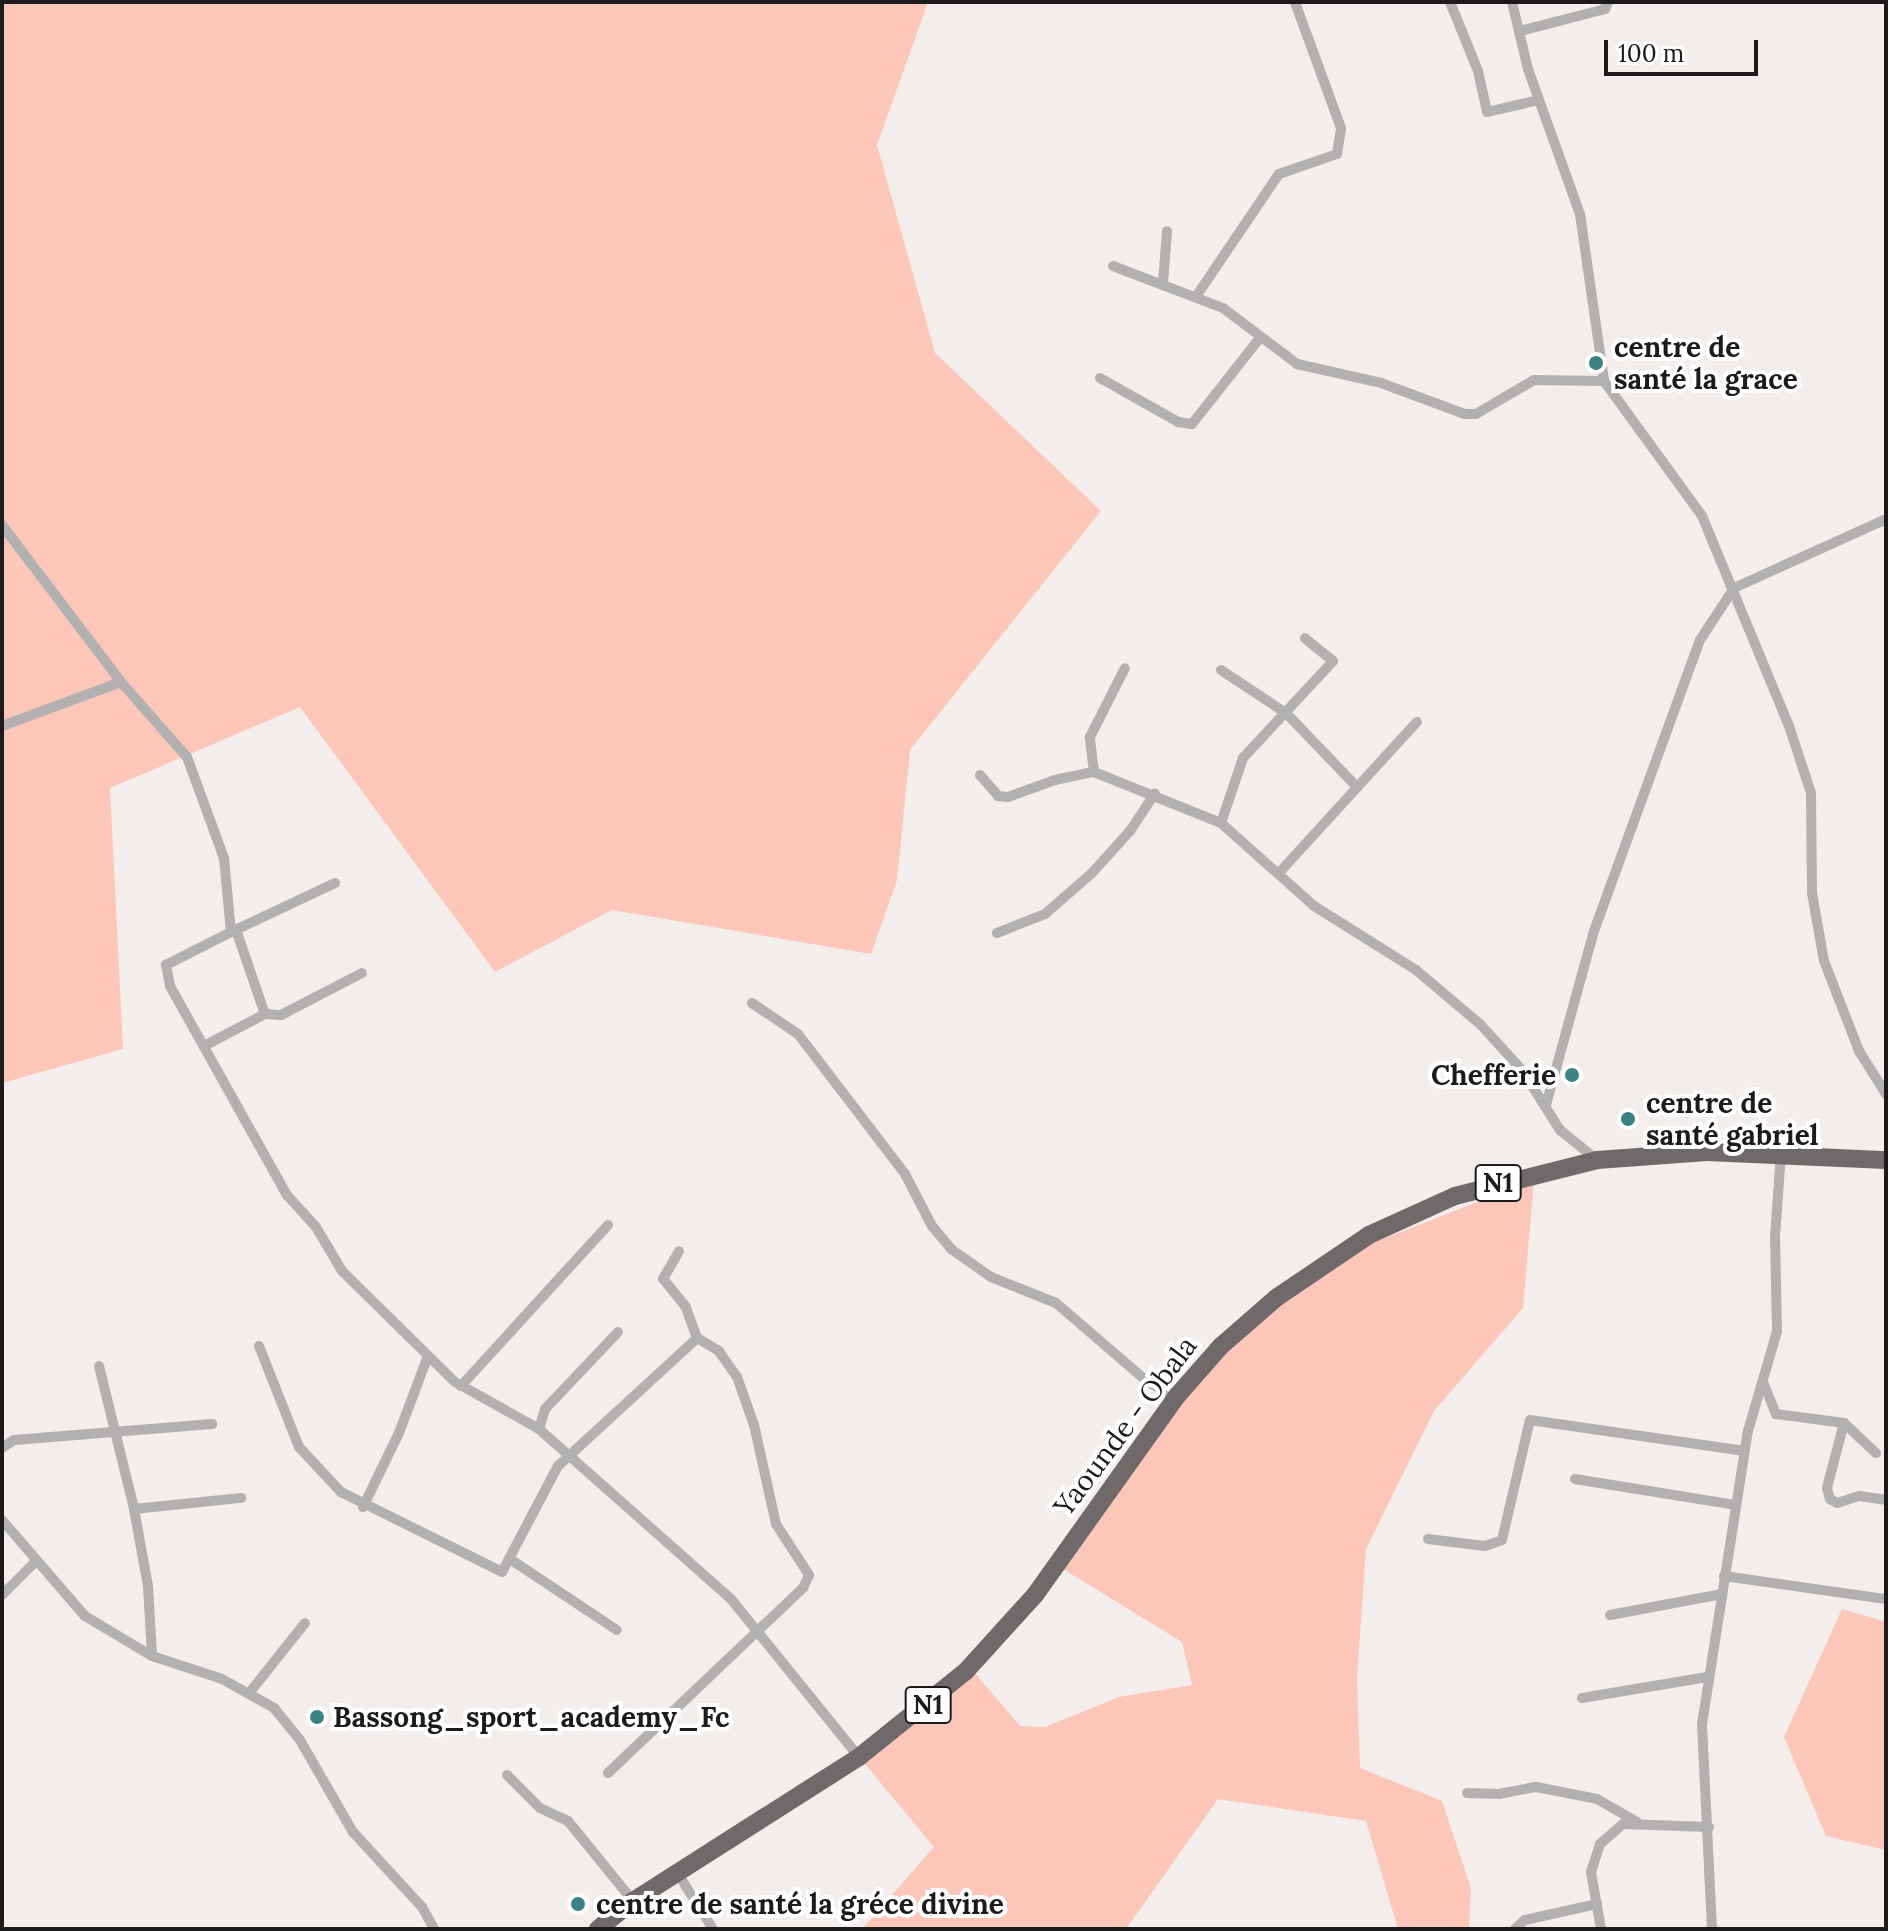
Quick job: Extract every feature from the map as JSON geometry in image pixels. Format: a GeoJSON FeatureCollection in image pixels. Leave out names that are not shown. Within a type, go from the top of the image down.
{"type":"FeatureCollection","features":[{"type":"Feature","properties":{"kind":"highway","name":"Yaounde - Obala"},"geometry":{"type":"LineString","coordinates":[[598,1929],[633,1901],[859,1757],[927,1706],[999,1637],[1035,1595],[1177,1396],[1221,1346],[1276,1298],[1369,1235],[1455,1196],[1597,1160],[1649,1154],[1781,1153],[1886,1160]]}},
{"type":"Feature","properties":{"kind":"street"},"geometry":{"type":"LineString","coordinates":[[1197,295],[1279,174],[1337,154],[1341,128],[1295,2]]}},
{"type":"Feature","properties":{"kind":"street"},"geometry":{"type":"LineString","coordinates":[[1450,2],[1478,71],[1487,112],[1539,100]]}},
{"type":"Feature","properties":{"kind":"street"},"geometry":{"type":"LineString","coordinates":[[1512,2],[1539,100],[1580,214],[1604,381],[1702,516],[1734,588],[1806,771],[1812,893],[1824,961],[1859,1051],[1886,1094]]}},
{"type":"Feature","properties":{"kind":"street"},"geometry":{"type":"LineString","coordinates":[[1520,31],[1605,9],[1608,2]]}},
{"type":"Feature","properties":{"kind":"street"},"geometry":{"type":"LineString","coordinates":[[1163,283],[1167,231]]}},
{"type":"Feature","properties":{"kind":"street"},"geometry":{"type":"LineString","coordinates":[[1113,266],[1197,295],[1223,308],[1297,364],[1381,383],[1465,414],[1476,414],[1534,380],[1604,381]]}},
{"type":"Feature","properties":{"kind":"street"},"geometry":{"type":"LineString","coordinates":[[1100,378],[1178,422],[1192,424],[1260,338]]}},
{"type":"Feature","properties":{"kind":"street"},"geometry":{"type":"LineString","coordinates":[[1546,1105],[1584,961],[1634,813],[1700,640],[1734,588],[1886,519]]}},
{"type":"Feature","properties":{"kind":"street"},"geometry":{"type":"LineString","coordinates":[[2,525],[121,682],[187,757],[224,858],[233,931],[265,1014]]}},
{"type":"Feature","properties":{"kind":"street"},"geometry":{"type":"LineString","coordinates":[[1221,823],[1243,758],[1333,661],[1305,638]]}},
{"type":"Feature","properties":{"kind":"street"},"geometry":{"type":"LineString","coordinates":[[1094,772],[1090,737],[1125,668]]}},
{"type":"Feature","properties":{"kind":"street"},"geometry":{"type":"LineString","coordinates":[[1221,670],[1286,713],[1357,787]]}},
{"type":"Feature","properties":{"kind":"street"},"geometry":{"type":"LineString","coordinates":[[2,726],[121,682]]}},
{"type":"Feature","properties":{"kind":"street"},"geometry":{"type":"LineString","coordinates":[[1278,874],[1417,722]]}},
{"type":"Feature","properties":{"kind":"street"},"geometry":{"type":"LineString","coordinates":[[980,775],[998,796],[1008,797],[1094,772],[1155,793],[1221,823],[1314,906],[1389,951],[1458,1005],[1502,1047],[1546,1105],[1560,1130],[1597,1160]]}},
{"type":"Feature","properties":{"kind":"street"},"geometry":{"type":"LineString","coordinates":[[997,933],[1045,914],[1092,873],[1130,831],[1155,793]]}},
{"type":"Feature","properties":{"kind":"street"},"geometry":{"type":"LineString","coordinates":[[335,883],[166,965],[182,1013],[204,1046],[287,1195],[316,1227],[342,1271],[428,1356],[461,1386],[539,1429],[731,1599],[859,1757]]}},
{"type":"Feature","properties":{"kind":"street"},"geometry":{"type":"LineString","coordinates":[[204,1046],[265,1014],[281,1015],[362,973]]}},
{"type":"Feature","properties":{"kind":"street"},"geometry":{"type":"LineString","coordinates":[[752,1003],[798,1034],[905,1174],[951,1249],[991,1277],[1056,1303],[1149,1383],[1177,1396]]}},
{"type":"Feature","properties":{"kind":"street"},"geometry":{"type":"LineString","coordinates":[[1712,1929],[1709,1827],[1701,1764],[1707,1677],[1745,1451],[1780,1307],[1775,1237],[1781,1153]]}},
{"type":"Feature","properties":{"kind":"street"},"geometry":{"type":"LineString","coordinates":[[461,1386],[608,1225]]}},
{"type":"Feature","properties":{"kind":"street"},"geometry":{"type":"LineString","coordinates":[[608,1773],[803,1588],[809,1575],[776,1524],[737,1377],[719,1351],[697,1338],[686,1307],[663,1279],[679,1251]]}},
{"type":"Feature","properties":{"kind":"street"},"geometry":{"type":"LineString","coordinates":[[539,1429],[545,1409],[618,1332]]}},
{"type":"Feature","properties":{"kind":"street"},"geometry":{"type":"LineString","coordinates":[[259,1346],[299,1447],[341,1492],[363,1507],[502,1572],[558,1466],[697,1338]]}},
{"type":"Feature","properties":{"kind":"street"},"geometry":{"type":"LineString","coordinates":[[363,1507],[428,1356]]}},
{"type":"Feature","properties":{"kind":"street"},"geometry":{"type":"LineString","coordinates":[[99,1366],[134,1509],[148,1586],[152,1656]]}},
{"type":"Feature","properties":{"kind":"street"},"geometry":{"type":"LineString","coordinates":[[1763,1382],[1776,1414],[1844,1423],[1876,1453]]}},
{"type":"Feature","properties":{"kind":"street"},"geometry":{"type":"LineString","coordinates":[[1428,1539],[1485,1546],[1502,1540],[1530,1420],[1745,1451]]}},
{"type":"Feature","properties":{"kind":"street"},"geometry":{"type":"LineString","coordinates":[[1844,1423],[1827,1488],[1830,1499],[1837,1503],[1859,1496],[1886,1500]]}},
{"type":"Feature","properties":{"kind":"street"},"geometry":{"type":"LineString","coordinates":[[2,1448],[14,1440],[212,1424]]}},
{"type":"Feature","properties":{"kind":"street"},"geometry":{"type":"LineString","coordinates":[[1575,1479],[1735,1505]]}},
{"type":"Feature","properties":{"kind":"street"},"geometry":{"type":"LineString","coordinates":[[134,1509],[241,1498]]}},
{"type":"Feature","properties":{"kind":"street"},"geometry":{"type":"LineString","coordinates":[[2,1520],[34,1563],[85,1616],[152,1656],[250,1692],[274,1708],[300,1740],[353,1832],[422,1907],[434,1929]]}},
{"type":"Feature","properties":{"kind":"street"},"geometry":{"type":"LineString","coordinates":[[510,1559],[617,1630]]}},
{"type":"Feature","properties":{"kind":"street"},"geometry":{"type":"LineString","coordinates":[[2,1595],[34,1563]]}},
{"type":"Feature","properties":{"kind":"street"},"geometry":{"type":"LineString","coordinates":[[1724,1576],[1886,1599]]}},
{"type":"Feature","properties":{"kind":"street"},"geometry":{"type":"LineString","coordinates":[[1610,1615],[1722,1594]]}},
{"type":"Feature","properties":{"kind":"street"},"geometry":{"type":"LineString","coordinates":[[250,1692],[305,1623]]}},
{"type":"Feature","properties":{"kind":"street"},"geometry":{"type":"LineString","coordinates":[[1582,1698],[1707,1677]]}},
{"type":"Feature","properties":{"kind":"street"},"geometry":{"type":"LineString","coordinates":[[507,1775],[540,1808],[568,1821],[633,1901]]}},
{"type":"Feature","properties":{"kind":"street"},"geometry":{"type":"LineString","coordinates":[[1467,1793],[1499,1794],[1536,1787],[1597,1799],[1639,1823]]}},
{"type":"Feature","properties":{"kind":"street"},"geometry":{"type":"LineString","coordinates":[[1601,1929],[1591,1872],[1600,1844],[1623,1824],[1709,1827]]}},
{"type":"Feature","properties":{"kind":"street"},"geometry":{"type":"LineString","coordinates":[[678,1874],[713,1929]]}},
{"type":"Feature","properties":{"kind":"street"},"geometry":{"type":"LineString","coordinates":[[1515,1929],[1525,1920],[1597,1904]]}},
{"type":"Feature","properties":{"kind":"shaded area"},"geometry":{"type":"Polygon","coordinates":[[[2,2],[928,2],[877,145],[935,353],[1101,511],[910,750],[897,880],[871,954],[612,910],[495,972],[300,707],[110,788],[123,1049],[2,1083],[2,2]]]}},
{"type":"Feature","properties":{"kind":"shaded area"},"geometry":{"type":"Polygon","coordinates":[[[1534,1180],[1523,1308],[1434,1411],[1366,1549],[1357,1677],[1360,1768],[1442,1801],[1471,1888],[1469,1929],[1398,1929],[1366,1821],[1218,1799],[1126,1929],[862,1929],[934,1847],[859,1757],[969,1666],[1020,1726],[1045,1727],[1119,1697],[1192,1685],[1182,1642],[1055,1564],[1166,1409],[1275,1306],[1370,1244],[1534,1180]]]}},
{"type":"Feature","properties":{"kind":"shaded area"},"geometry":{"type":"Polygon","coordinates":[[[1842,1609],[1886,1622],[1886,1850],[1826,1836],[1784,1737],[1842,1609]]]}},
{"type":"Feature","properties":{"kind":"place","name":"centre de santé la grace"},"geometry":{"type":"Point","coordinates":[1596,363]}},
{"type":"Feature","properties":{"kind":"place","name":"Chefferie"},"geometry":{"type":"Point","coordinates":[1572,1075]}},
{"type":"Feature","properties":{"kind":"place","name":"centre de santé gabriel"},"geometry":{"type":"Point","coordinates":[1628,1119]}},
{"type":"Feature","properties":{"kind":"place","name":"Bassong_sport_academy_Fc"},"geometry":{"type":"Point","coordinates":[317,1717]}},
{"type":"Feature","properties":{"kind":"place","name":"centre de santé la gréce divine"},"geometry":{"type":"Point","coordinates":[578,1904]}}]}
